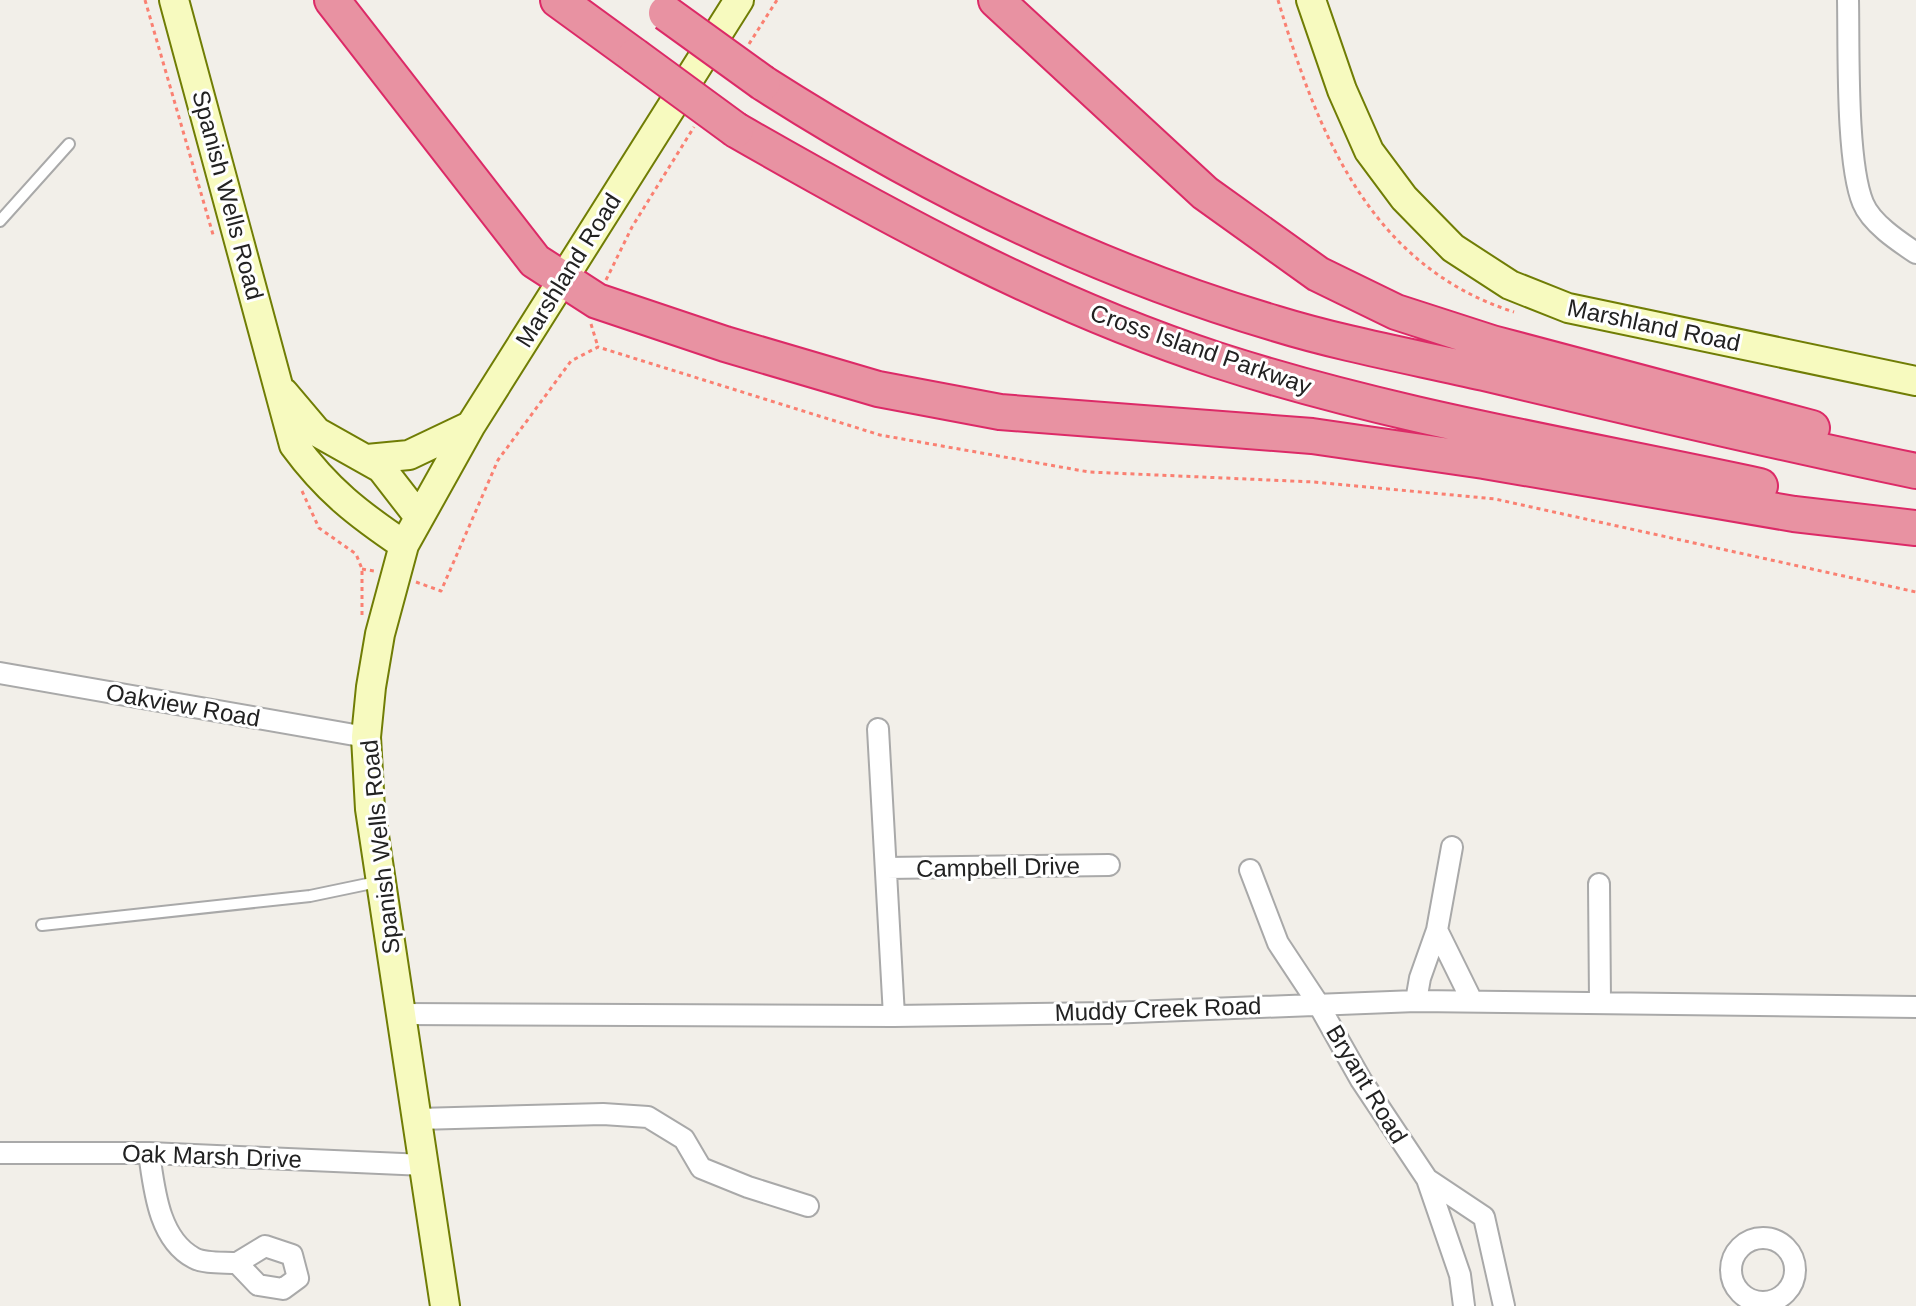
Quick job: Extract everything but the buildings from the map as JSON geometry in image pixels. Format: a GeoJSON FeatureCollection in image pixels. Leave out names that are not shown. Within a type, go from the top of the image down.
{"type":"FeatureCollection","features":[{"type":"Feature","properties":{"kind":"highway"},"geometry":{"type":"LineString","coordinates":[[332,0],[535,261],[597,301],[725,344],[878,389],[1000,412],[1312,436],[1484,461],[1794,514],[1916,528]]}},
{"type":"Feature","properties":{"kind":"highway","name":"Cross Island Parkway"},"geometry":{"type":"LineString","coordinates":[[558,0],[736,130],[875,210],[971,260],[1066,302],[1216,359],[1361,401],[1916,519]]}},
{"type":"Feature","properties":{"kind":"highway"},"geometry":{"type":"LineString","coordinates":[[996,0],[1205,193],[1318,274],[1396,312],[1492,343],[1916,459]]}},
{"type":"Feature","properties":{"kind":"highway","name":"Cross Island Parkway"},"geometry":{"type":"LineString","coordinates":[[657,6],[763,83],[850,139],[970,201],[1068,246],[1261,319],[1756,438],[1916,471]]}},
{"type":"Feature","properties":{"kind":"street","name":"Spanish Wells Road"},"geometry":{"type":"LineString","coordinates":[[174,0],[282,391],[284,416],[294,445],[321,482],[351,509],[404,545],[380,634],[366,737],[379,881],[445,1306]]}},
{"type":"Feature","properties":{"kind":"street","name":"Marshland Road"},"geometry":{"type":"LineString","coordinates":[[404,545],[471,425],[739,0]]}},
{"type":"Feature","properties":{"kind":"street","name":"Marshland Road"},"geometry":{"type":"LineString","coordinates":[[1311,0],[1342,90],[1369,151],[1404,198],[1453,248],[1510,285],[1568,308],[1916,381]]}},
{"type":"Feature","properties":{"kind":"street"},"geometry":{"type":"LineString","coordinates":[[1848,0],[1855,172],[1863,205],[1892,236],[1916,253]]}},
{"type":"Feature","properties":{"kind":"street","name":"Spanish Wells Road"},"geometry":{"type":"LineString","coordinates":[[282,391],[317,432],[367,459],[395,482],[419,517]]}},
{"type":"Feature","properties":{"kind":"street"},"geometry":{"type":"LineString","coordinates":[[367,459],[409,455],[471,425]]}},
{"type":"Feature","properties":{"kind":"street","name":"Oakview Road"},"geometry":{"type":"LineString","coordinates":[[0,673],[366,737]]}},
{"type":"Feature","properties":{"kind":"street","name":"Campbell Drive"},"geometry":{"type":"LineString","coordinates":[[878,729],[894,1016]]}},
{"type":"Feature","properties":{"kind":"street"},"geometry":{"type":"LineString","coordinates":[[1416,1001],[1420,978],[1437,930],[1452,847]]}},
{"type":"Feature","properties":{"kind":"street","name":"Campbell Drive"},"geometry":{"type":"LineString","coordinates":[[886,868],[1109,865]]}},
{"type":"Feature","properties":{"kind":"street","name":"Bryant Road"},"geometry":{"type":"LineString","coordinates":[[1250,870],[1278,943],[1317,1002],[1361,1080],[1427,1179],[1460,1275],[1464,1306]]}},
{"type":"Feature","properties":{"kind":"street"},"geometry":{"type":"LineString","coordinates":[[1599,884],[1600,1001]]}},
{"type":"Feature","properties":{"kind":"street"},"geometry":{"type":"LineString","coordinates":[[1437,930],[1472,1001]]}},
{"type":"Feature","properties":{"kind":"street","name":"Muddy Creek Road"},"geometry":{"type":"LineString","coordinates":[[400,1014],[894,1016],[1108,1013],[1317,1002],[1416,1001],[1916,1007]]}},
{"type":"Feature","properties":{"kind":"street"},"geometry":{"type":"LineString","coordinates":[[418,1119],[603,1114],[648,1117],[684,1139],[701,1168],[808,1206]]}},
{"type":"Feature","properties":{"kind":"street","name":"Oak Marsh Drive"},"geometry":{"type":"LineString","coordinates":[[0,1153],[149,1153],[425,1165]]}},
{"type":"Feature","properties":{"kind":"street"},"geometry":{"type":"LineString","coordinates":[[149,1153],[158,1213],[184,1251],[196,1260],[237,1263]]}},
{"type":"Feature","properties":{"kind":"street"},"geometry":{"type":"LineString","coordinates":[[1427,1179],[1484,1217],[1504,1306]]}},
{"type":"Feature","properties":{"kind":"lane"},"geometry":{"type":"LineString","coordinates":[[0,221],[69,144]]}},
{"type":"Feature","properties":{"kind":"lane"},"geometry":{"type":"LineString","coordinates":[[42,925],[296,898],[379,881]]}},
{"type":"Feature","properties":{"kind":"path"},"geometry":{"type":"LineString","coordinates":[[743,52],[777,0]]}},
{"type":"Feature","properties":{"kind":"path"},"geometry":{"type":"LineString","coordinates":[[1278,0],[1306,90],[1348,177],[1384,228],[1414,258],[1457,289],[1515,312]]}},
{"type":"Feature","properties":{"kind":"path"},"geometry":{"type":"LineString","coordinates":[[598,347],[590,320],[597,301],[632,227],[695,127]]}},
{"type":"Feature","properties":{"kind":"path"},"geometry":{"type":"LineString","coordinates":[[362,569],[396,574],[441,591],[498,460],[571,361],[598,347],[880,435],[1089,472],[1314,482],[1495,499],[1916,592]]}}]}
